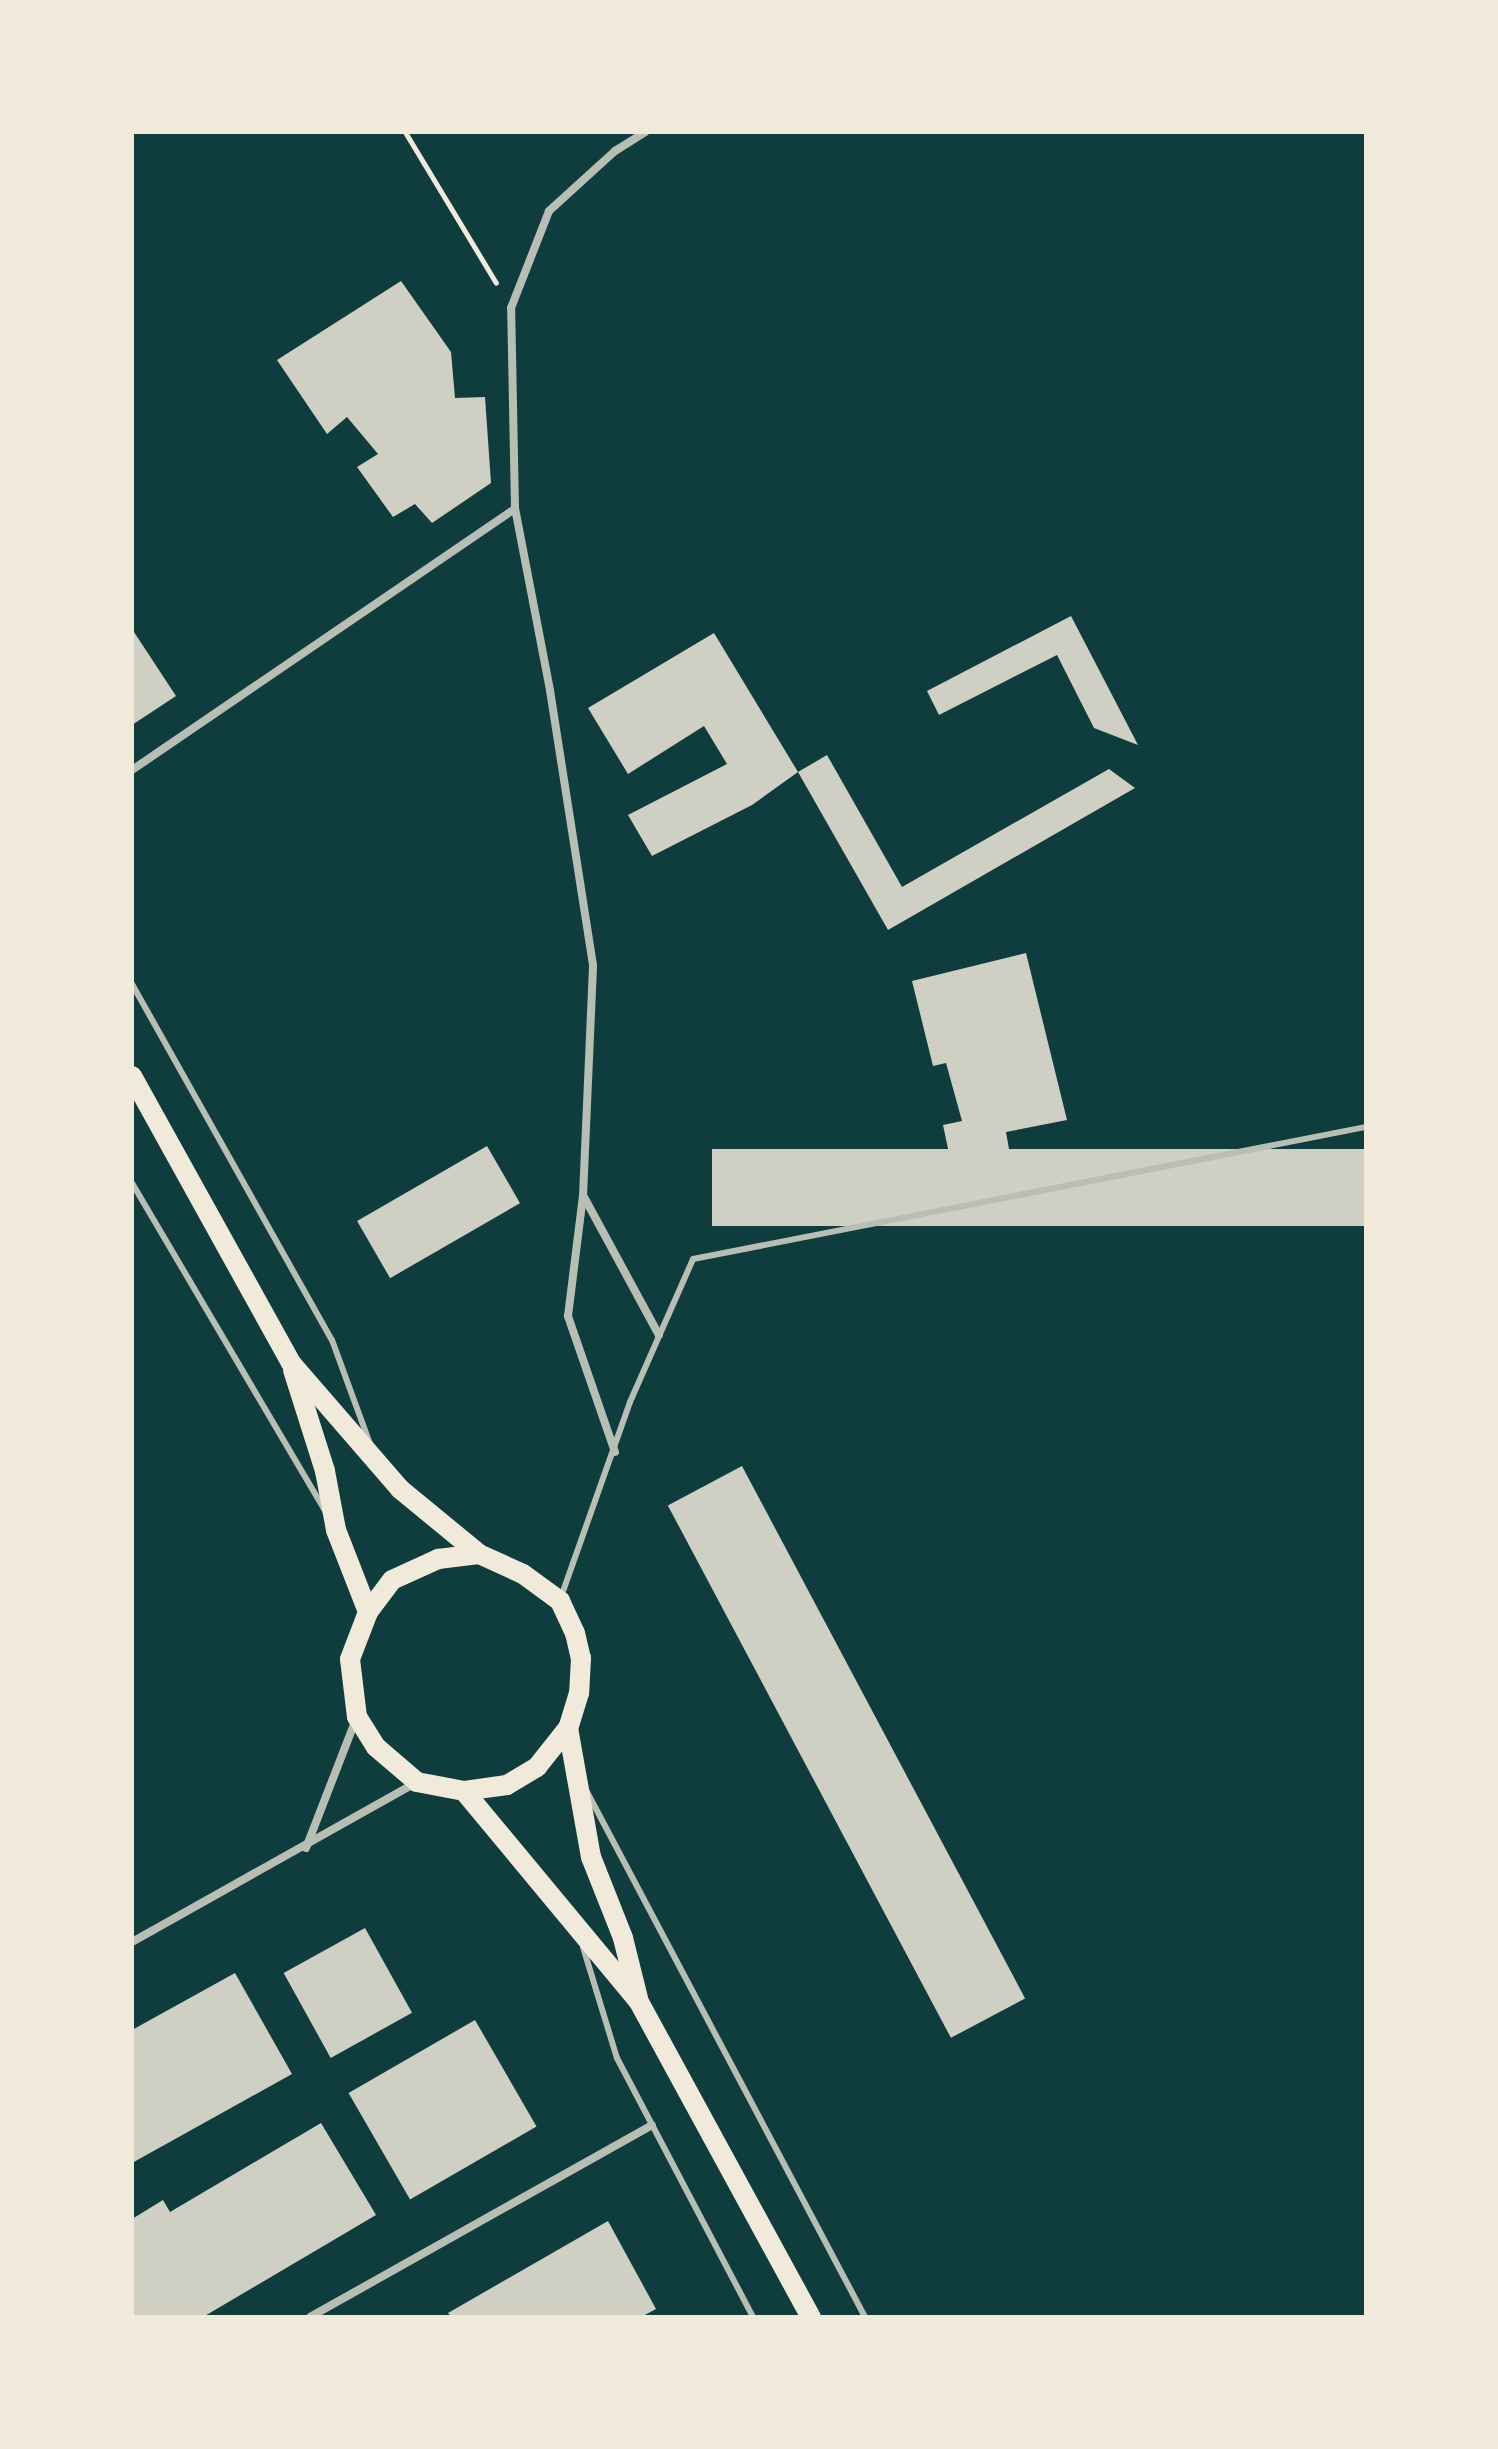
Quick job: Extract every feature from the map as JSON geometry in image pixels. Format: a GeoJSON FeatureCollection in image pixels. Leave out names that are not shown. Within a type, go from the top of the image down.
{"type":"FeatureCollection","features":[{"type":"Feature","properties":{"kind":"main road"},"geometry":{"type":"LineString","coordinates":[[132,1076],[291,1363],[378,1466],[479,1554],[523,1574],[560,1601],[581,1658],[579,1693],[568,1728],[537,1767],[507,1785],[464,1791],[417,1782],[376,1747],[357,1717],[350,1659],[368,1612],[392,1580],[438,1559],[479,1554]]}},
{"type":"Feature","properties":{"kind":"main road"},"geometry":{"type":"LineString","coordinates":[[291,1363],[325,1471],[336,1530],[368,1612]]}},
{"type":"Feature","properties":{"kind":"main road"},"geometry":{"type":"LineString","coordinates":[[568,1728],[591,1857],[623,1938],[639,2002]]}},
{"type":"Feature","properties":{"kind":"main road"},"geometry":{"type":"LineString","coordinates":[[464,1791],[639,2002],[811,2317]]}},
{"type":"Feature","properties":{"kind":"street"},"geometry":{"type":"LineString","coordinates":[[615,1452],[568,1316],[583,1196],[593,965],[550,690],[515,509],[511,308],[549,211],[615,151],[645,132]]}},
{"type":"Feature","properties":{"kind":"street"},"geometry":{"type":"LineString","coordinates":[[132,770],[515,509]]}},
{"type":"Feature","properties":{"kind":"street"},"geometry":{"type":"LineString","coordinates":[[583,1196],[659,1335]]}},
{"type":"Feature","properties":{"kind":"street"},"geometry":{"type":"LineString","coordinates":[[305,1848],[357,1717]]}},
{"type":"Feature","properties":{"kind":"street"},"geometry":{"type":"LineString","coordinates":[[132,1942],[305,1848],[417,1782]]}},
{"type":"Feature","properties":{"kind":"street"},"geometry":{"type":"LineString","coordinates":[[310,2317],[652,2125]]}},
{"type":"Feature","properties":{"kind":"lane"},"geometry":{"type":"LineString","coordinates":[[132,984],[332,1340],[378,1466]]}},
{"type":"Feature","properties":{"kind":"lane"},"geometry":{"type":"LineString","coordinates":[[560,1601],[659,1335],[693,1259],[1366,1127]]}},
{"type":"Feature","properties":{"kind":"lane"},"geometry":{"type":"LineString","coordinates":[[132,1183],[336,1530]]}},
{"type":"Feature","properties":{"kind":"lane"},"geometry":{"type":"LineString","coordinates":[[574,1767],[865,2317]]}},
{"type":"Feature","properties":{"kind":"lane"},"geometry":{"type":"LineString","coordinates":[[577,1929],[617,2058],[753,2317]]}},
{"type":"Feature","properties":{"kind":"path"},"geometry":{"type":"LineString","coordinates":[[405,132],[511,308]]}},
{"type":"Feature","properties":{"kind":"building"},"geometry":{"type":"Polygon","coordinates":[[[401,281],[451,352],[455,398],[485,397],[491,483],[432,523],[415,504],[393,517],[357,467],[378,454],[347,417],[327,434],[277,360],[401,281]]]}},
{"type":"Feature","properties":{"kind":"building"},"geometry":{"type":"Polygon","coordinates":[[[1071,616],[1138,745],[1094,728],[1057,655],[939,715],[927,691],[1071,616]]]}},
{"type":"Feature","properties":{"kind":"building"},"geometry":{"type":"Polygon","coordinates":[[[132,629],[176,696],[132,725],[132,629]]]}},
{"type":"Feature","properties":{"kind":"building"},"geometry":{"type":"Polygon","coordinates":[[[714,633],[798,772],[752,805],[652,856],[628,815],[727,764],[704,726],[628,774],[588,708],[714,633]]]}},
{"type":"Feature","properties":{"kind":"building"},"geometry":{"type":"Polygon","coordinates":[[[827,755],[902,887],[1109,769],[1135,788],[888,930],[798,772],[827,755]]]}},
{"type":"Feature","properties":{"kind":"building"},"geometry":{"type":"Polygon","coordinates":[[[1026,953],[1067,1120],[1006,1132],[1010,1155],[974,1159],[976,1175],[955,1182],[943,1125],[962,1121],[946,1063],[933,1066],[912,981],[1026,953]]]}},
{"type":"Feature","properties":{"kind":"building"},"geometry":{"type":"Polygon","coordinates":[[[487,1146],[520,1203],[390,1278],[357,1221],[487,1146]]]}},
{"type":"Feature","properties":{"kind":"building"},"geometry":{"type":"Polygon","coordinates":[[[712,1149],[1366,1149],[1366,1226],[712,1226],[712,1149]]]}},
{"type":"Feature","properties":{"kind":"building"},"geometry":{"type":"Polygon","coordinates":[[[742,1466],[1025,1998],[951,2038],[668,1505],[742,1466]]]}},
{"type":"Feature","properties":{"kind":"building"},"geometry":{"type":"Polygon","coordinates":[[[365,1928],[412,2013],[331,2058],[284,1973],[365,1928]]]}},
{"type":"Feature","properties":{"kind":"building"},"geometry":{"type":"Polygon","coordinates":[[[235,1973],[292,2074],[132,2163],[132,2030],[235,1973]]]}},
{"type":"Feature","properties":{"kind":"building"},"geometry":{"type":"Polygon","coordinates":[[[475,2020],[536,2127],[410,2200],[349,2093],[475,2020]]]}},
{"type":"Feature","properties":{"kind":"building"},"geometry":{"type":"Polygon","coordinates":[[[321,2123],[376,2215],[203,2317],[132,2317],[132,2219],[163,2200],[170,2212],[321,2123]]]}},
{"type":"Feature","properties":{"kind":"building"},"geometry":{"type":"Polygon","coordinates":[[[608,2221],[656,2309],[641,2317],[451,2317],[448,2313],[608,2221]]]}}]}
